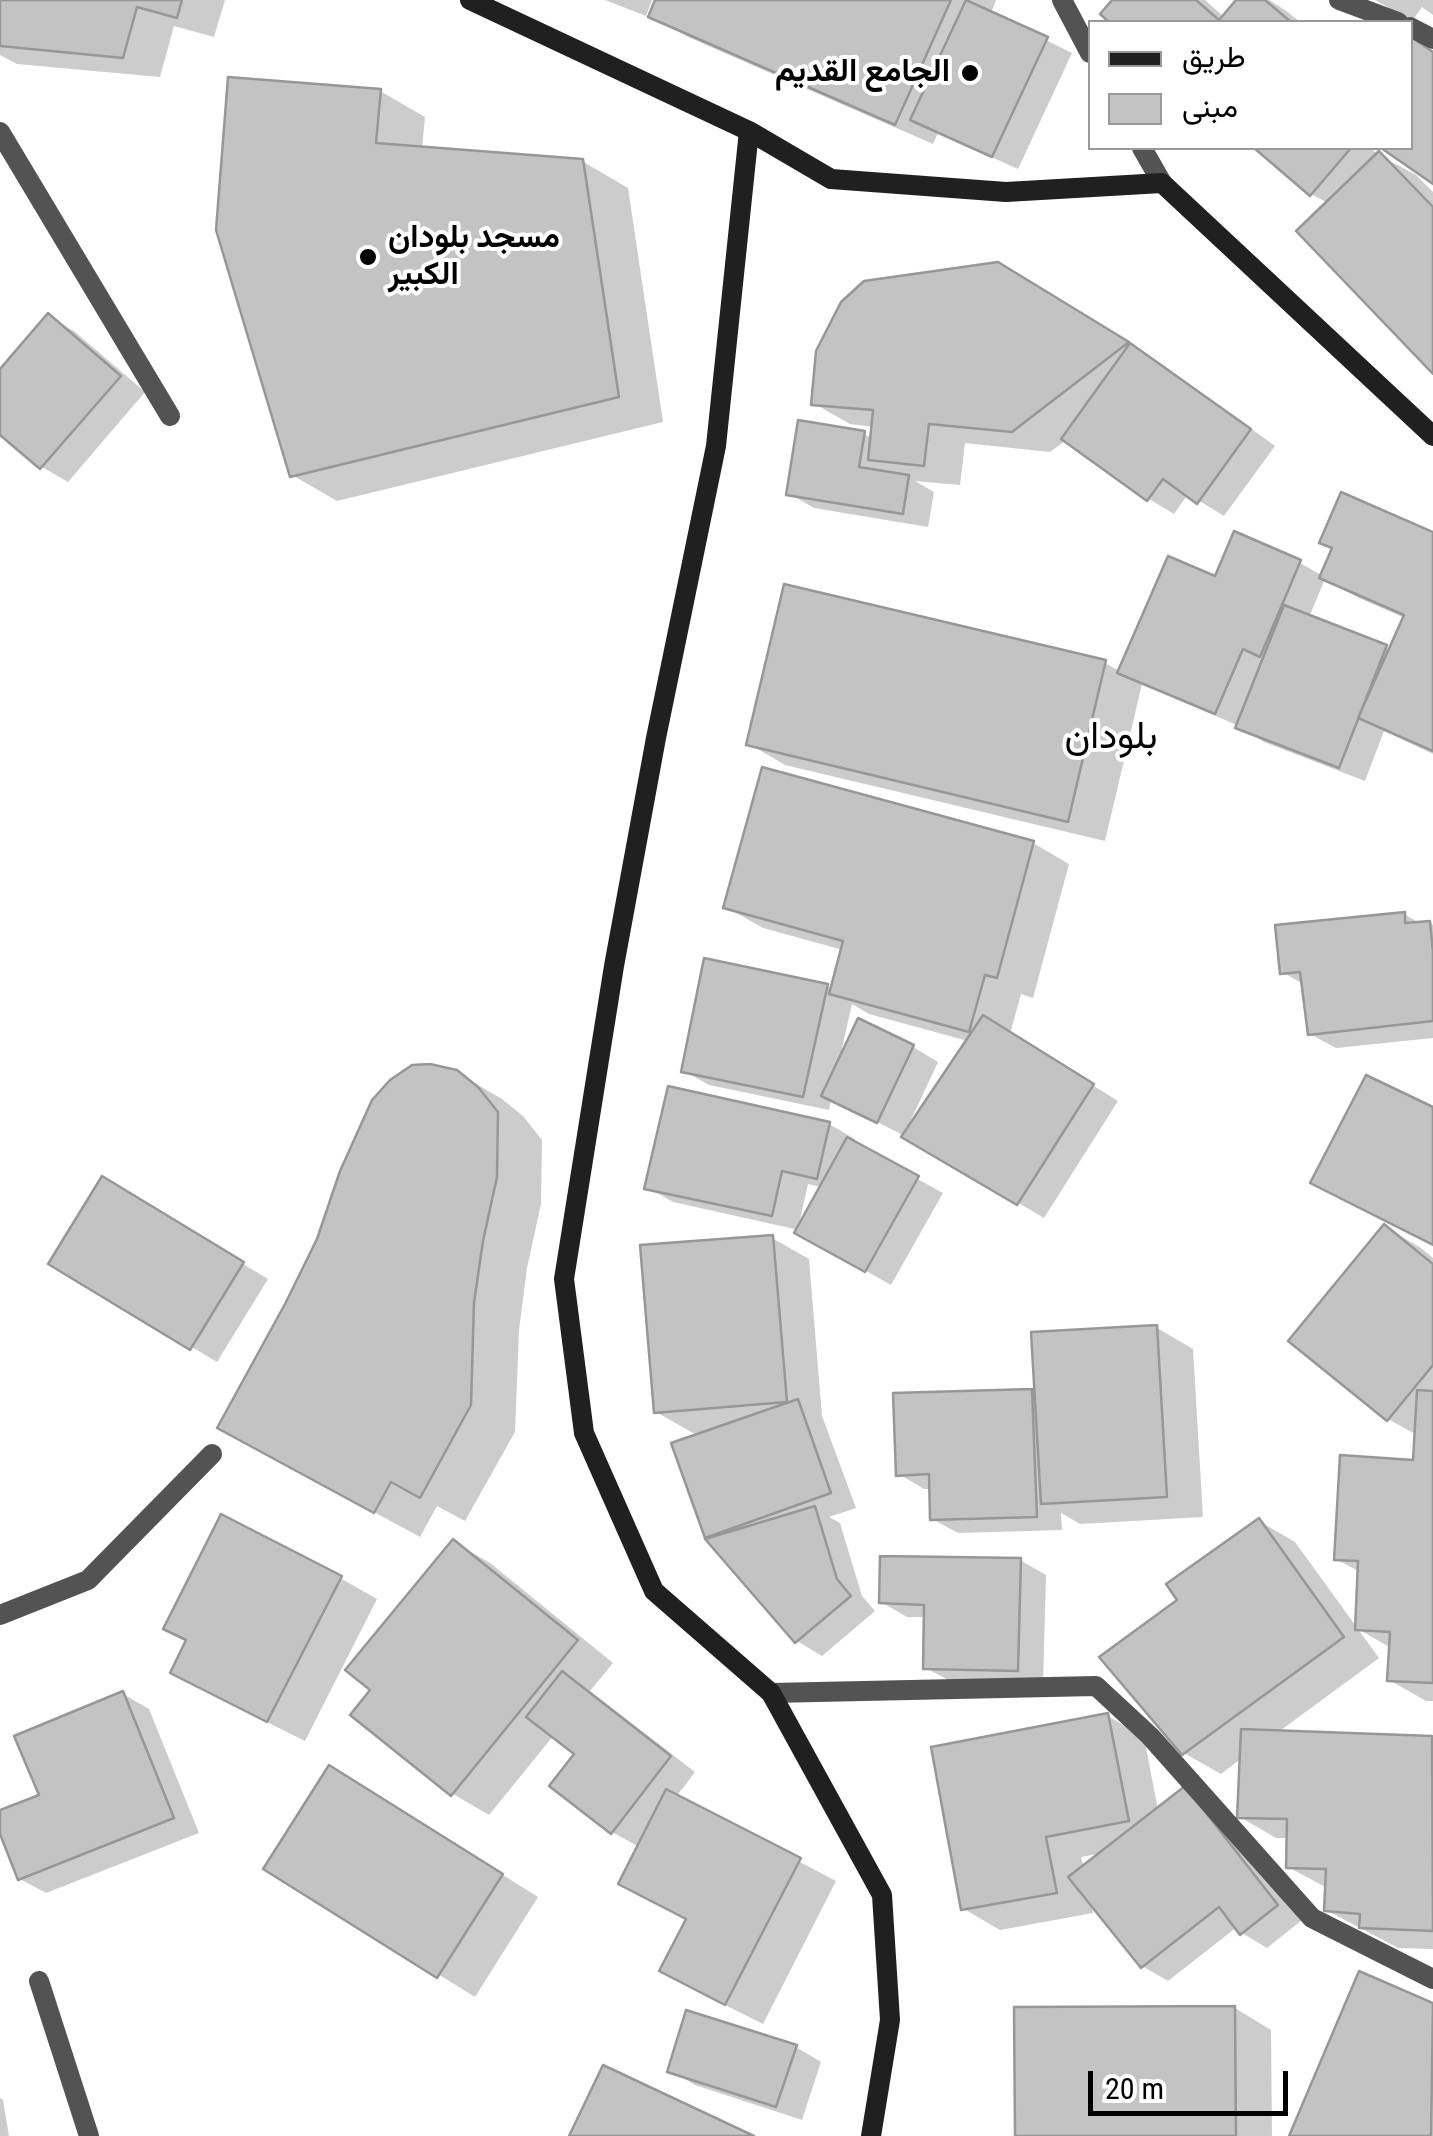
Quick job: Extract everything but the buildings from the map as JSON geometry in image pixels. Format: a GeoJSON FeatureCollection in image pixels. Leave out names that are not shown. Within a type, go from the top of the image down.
{"type":"FeatureCollection","features":[{"type":"Feature","properties":{"kind":"main road"},"geometry":{"type":"LineString","coordinates":[[470,0],[750,131],[831,179],[1006,192],[1162,183],[1433,436]]}},
{"type":"Feature","properties":{"kind":"main road"},"geometry":{"type":"LineString","coordinates":[[750,131],[716,446],[614,966],[564,1279],[584,1433],[654,1591],[771,1694],[882,1895],[890,2020],[871,2136]]}},
{"type":"Feature","properties":{"kind":"street"},"geometry":{"type":"LineString","coordinates":[[1062,0],[1088,49]]}},
{"type":"Feature","properties":{"kind":"street"},"geometry":{"type":"LineString","coordinates":[[1339,0],[1393,20]]}},
{"type":"Feature","properties":{"kind":"street"},"geometry":{"type":"LineString","coordinates":[[0,132],[170,416]]}},
{"type":"Feature","properties":{"kind":"street"},"geometry":{"type":"LineString","coordinates":[[1143,150],[1162,183]]}},
{"type":"Feature","properties":{"kind":"street"},"geometry":{"type":"LineString","coordinates":[[0,1615],[88,1580],[212,1454]]}},
{"type":"Feature","properties":{"kind":"street"},"geometry":{"type":"LineString","coordinates":[[771,1694],[1096,1686],[1150,1736],[1312,1918],[1433,1979]]}},
{"type":"Feature","properties":{"kind":"street"},"geometry":{"type":"LineString","coordinates":[[38,1982],[89,2136]]}},
{"type":"Feature","properties":{"kind":"place","name":"الجامع القديم"},"geometry":{"type":"Point","coordinates":[970,73]}},
{"type":"Feature","properties":{"kind":"place","name":"مسجد بلودان الكبير"},"geometry":{"type":"Point","coordinates":[368,257]}},
{"type":"Feature","properties":{"kind":"district","name":"بلودان"},"geometry":{"type":"Point","coordinates":[1111,738]}}]}
